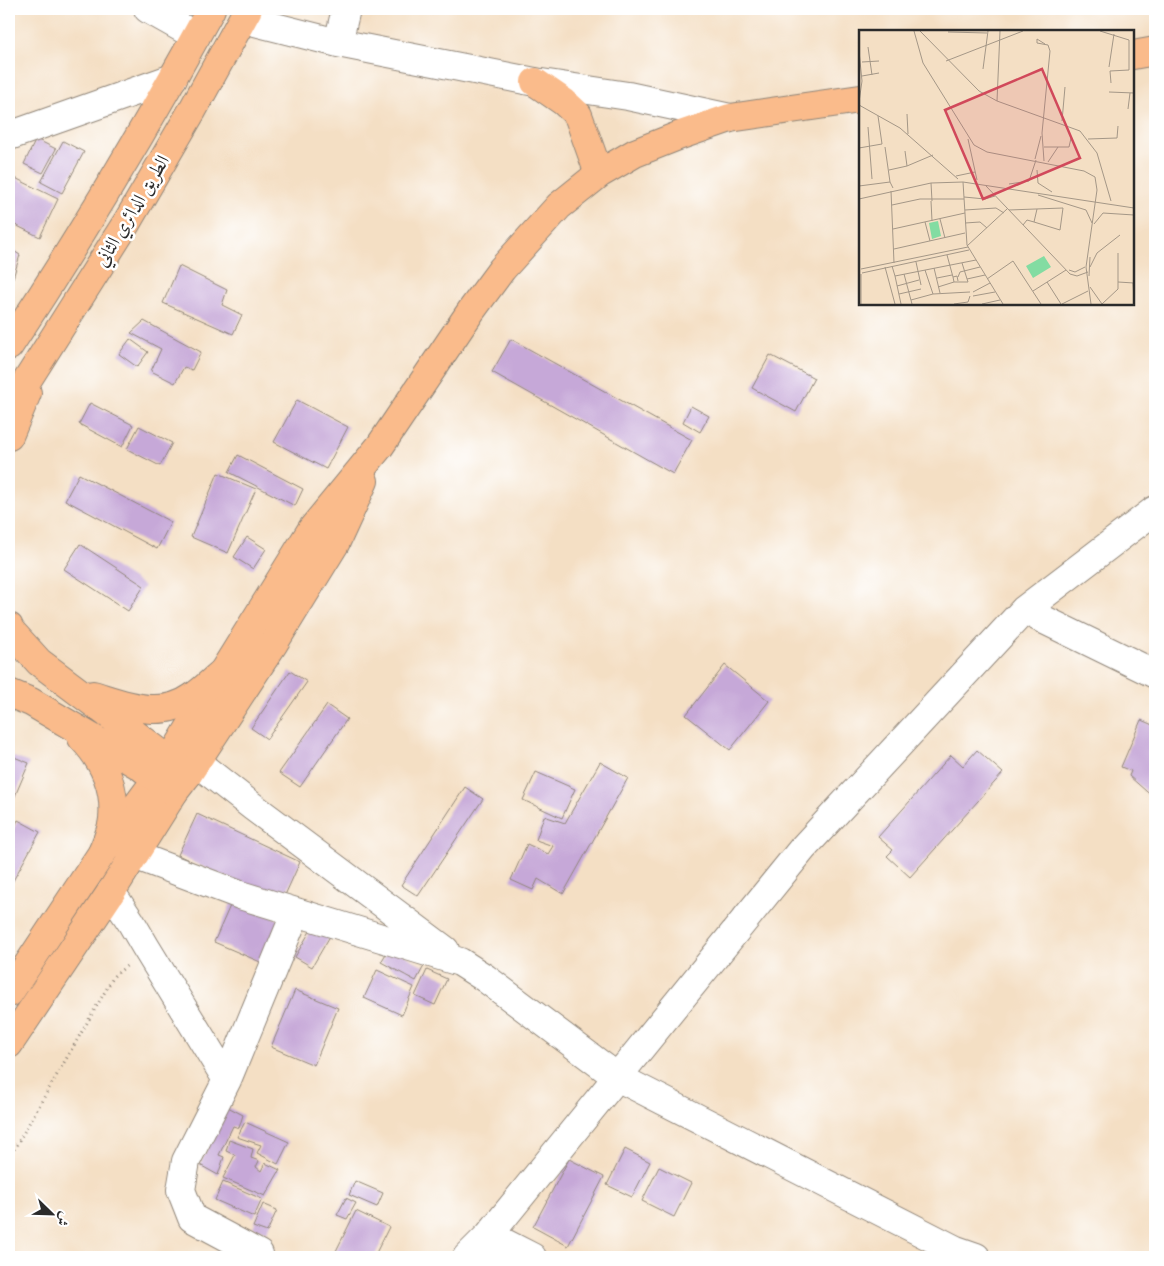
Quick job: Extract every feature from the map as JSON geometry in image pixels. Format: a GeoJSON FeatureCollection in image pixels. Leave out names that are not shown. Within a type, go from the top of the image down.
{"type":"FeatureCollection","features":[{"type":"Feature","properties":{"kind":"main road","name":"الطريق الدائري الثاني"},"geometry":{"type":"LineString","coordinates":[[9,346],[50,284],[173,78],[210,9]]}},
{"type":"Feature","properties":{"kind":"main road","name":"الطريق الدائري الثاني"},"geometry":{"type":"LineString","coordinates":[[9,409],[126,222],[192,111],[245,14]]}},
{"type":"Feature","properties":{"kind":"main road"},"geometry":{"type":"LineString","coordinates":[[1134,55],[1155,51]]}},
{"type":"Feature","properties":{"kind":"main road"},"geometry":{"type":"LineString","coordinates":[[535,82],[564,102],[578,115],[599,174]]}},
{"type":"Feature","properties":{"kind":"main road"},"geometry":{"type":"LineString","coordinates":[[9,1044],[134,855],[177,774],[223,672],[312,529],[380,446],[471,311],[502,269],[559,206],[599,174],[636,153],[730,118],[859,99]]}},
{"type":"Feature","properties":{"kind":"main road"},"geometry":{"type":"LineString","coordinates":[[9,436],[45,352]]}},
{"type":"Feature","properties":{"kind":"main road"},"geometry":{"type":"LineString","coordinates":[[9,993],[102,853],[177,774],[274,643],[335,544],[380,446]]}},
{"type":"Feature","properties":{"kind":"main road"},"geometry":{"type":"LineString","coordinates":[[9,627],[39,662],[154,748],[177,774]]}},
{"type":"Feature","properties":{"kind":"main road"},"geometry":{"type":"LineString","coordinates":[[78,691],[151,710],[173,708],[193,698],[223,672]]}},
{"type":"Feature","properties":{"kind":"main road"},"geometry":{"type":"LineString","coordinates":[[9,693],[31,702],[140,766],[177,774]]}},
{"type":"Feature","properties":{"kind":"main road"},"geometry":{"type":"LineString","coordinates":[[65,721],[93,750],[105,769],[113,793],[113,821],[102,853]]}},
{"type":"Feature","properties":{"kind":"street"},"geometry":{"type":"LineString","coordinates":[[148,9],[196,36]]}},
{"type":"Feature","properties":{"kind":"street"},"geometry":{"type":"LineString","coordinates":[[338,43],[346,9]]}},
{"type":"Feature","properties":{"kind":"street"},"geometry":{"type":"LineString","coordinates":[[245,14],[338,43],[535,82],[628,96],[730,118]]}},
{"type":"Feature","properties":{"kind":"street"},"geometry":{"type":"LineString","coordinates":[[9,136],[173,78]]}},
{"type":"Feature","properties":{"kind":"street"},"geometry":{"type":"LineString","coordinates":[[467,1257],[488,1235],[803,848],[1024,610],[1155,510]]}},
{"type":"Feature","properties":{"kind":"street"},"geometry":{"type":"LineString","coordinates":[[1024,610],[1155,674]]}},
{"type":"Feature","properties":{"kind":"street"},"geometry":{"type":"LineString","coordinates":[[177,774],[252,806],[617,1077],[956,1250],[976,1257]]}},
{"type":"Feature","properties":{"kind":"street"},"geometry":{"type":"LineString","coordinates":[[134,855],[240,895],[460,962]]}},
{"type":"Feature","properties":{"kind":"street"},"geometry":{"type":"LineString","coordinates":[[110,892],[131,922],[228,1080]]}},
{"type":"Feature","properties":{"kind":"street"},"geometry":{"type":"LineString","coordinates":[[260,1254],[192,1218],[181,1190],[186,1161],[228,1080],[296,912]]}},
{"type":"Feature","properties":{"kind":"street"},"geometry":{"type":"LineString","coordinates":[[488,1235],[532,1257]]}},
{"type":"Feature","properties":{"kind":"path"},"geometry":{"type":"LineString","coordinates":[[9,1158],[114,976],[130,964],[145,946]]}},
{"type":"Feature","properties":{"kind":"building"},"geometry":{"type":"Polygon","coordinates":[[[36,139],[56,149],[43,173],[24,164],[36,139]]]}},
{"type":"Feature","properties":{"kind":"building"},"geometry":{"type":"Polygon","coordinates":[[[63,141],[84,152],[62,193],[41,182],[63,141]]]}},
{"type":"Feature","properties":{"kind":"building"},"geometry":{"type":"Polygon","coordinates":[[[9,175],[58,199],[40,237],[9,222],[9,175]]]}},
{"type":"Feature","properties":{"kind":"building"},"geometry":{"type":"Polygon","coordinates":[[[9,248],[20,255],[13,278],[9,277],[9,248]]]}},
{"type":"Feature","properties":{"kind":"building"},"geometry":{"type":"Polygon","coordinates":[[[179,266],[227,290],[222,305],[242,315],[233,334],[163,303],[179,266]]]}},
{"type":"Feature","properties":{"kind":"building"},"geometry":{"type":"Polygon","coordinates":[[[144,321],[201,352],[192,370],[184,367],[175,383],[151,371],[161,349],[131,333],[144,321]]]}},
{"type":"Feature","properties":{"kind":"building"},"geometry":{"type":"Polygon","coordinates":[[[130,339],[148,352],[137,367],[119,354],[130,339]]]}},
{"type":"Feature","properties":{"kind":"building"},"geometry":{"type":"Polygon","coordinates":[[[511,339],[692,440],[673,474],[492,372],[511,339]]]}},
{"type":"Feature","properties":{"kind":"building"},"geometry":{"type":"Polygon","coordinates":[[[770,355],[814,378],[796,412],[752,388],[770,355]]]}},
{"type":"Feature","properties":{"kind":"building"},"geometry":{"type":"Polygon","coordinates":[[[297,400],[348,427],[326,469],[274,442],[297,400]]]}},
{"type":"Feature","properties":{"kind":"building"},"geometry":{"type":"Polygon","coordinates":[[[90,403],[133,425],[122,447],[79,424],[90,403]]]}},
{"type":"Feature","properties":{"kind":"building"},"geometry":{"type":"Polygon","coordinates":[[[691,406],[709,416],[700,432],[683,422],[691,406]]]}},
{"type":"Feature","properties":{"kind":"building"},"geometry":{"type":"Polygon","coordinates":[[[139,426],[172,443],[160,466],[127,449],[139,426]]]}},
{"type":"Feature","properties":{"kind":"building"},"geometry":{"type":"Polygon","coordinates":[[[238,455],[303,489],[295,506],[229,472],[238,455]]]}},
{"type":"Feature","properties":{"kind":"building"},"geometry":{"type":"Polygon","coordinates":[[[218,473],[256,489],[228,553],[191,537],[218,473]]]}},
{"type":"Feature","properties":{"kind":"building"},"geometry":{"type":"Polygon","coordinates":[[[79,474],[171,522],[157,549],[65,500],[79,474]]]}},
{"type":"Feature","properties":{"kind":"building"},"geometry":{"type":"Polygon","coordinates":[[[247,537],[266,549],[253,569],[234,557],[247,537]]]}},
{"type":"Feature","properties":{"kind":"building"},"geometry":{"type":"Polygon","coordinates":[[[80,544],[144,586],[128,611],[64,569],[80,544]]]}},
{"type":"Feature","properties":{"kind":"building"},"geometry":{"type":"Polygon","coordinates":[[[725,665],[769,701],[730,750],[686,715],[725,665]]]}},
{"type":"Feature","properties":{"kind":"building"},"geometry":{"type":"Polygon","coordinates":[[[290,671],[307,682],[267,739],[251,728],[290,671]]]}},
{"type":"Feature","properties":{"kind":"building"},"geometry":{"type":"Polygon","coordinates":[[[327,705],[347,719],[300,787],[279,773],[327,705]]]}},
{"type":"Feature","properties":{"kind":"building"},"geometry":{"type":"Polygon","coordinates":[[[1141,720],[1155,726],[1155,799],[1129,776],[1131,771],[1121,767],[1141,720]]]}},
{"type":"Feature","properties":{"kind":"building"},"geometry":{"type":"Polygon","coordinates":[[[977,750],[1003,773],[910,877],[887,856],[893,850],[878,837],[951,755],[963,766],[977,750]]]}},
{"type":"Feature","properties":{"kind":"building"},"geometry":{"type":"Polygon","coordinates":[[[9,755],[29,763],[12,803],[9,801],[9,755]]]}},
{"type":"Feature","properties":{"kind":"building"},"geometry":{"type":"Polygon","coordinates":[[[600,762],[628,778],[563,894],[538,879],[533,890],[511,880],[527,844],[548,854],[553,846],[536,840],[544,816],[565,823],[600,762]]]}},
{"type":"Feature","properties":{"kind":"building"},"geometry":{"type":"Polygon","coordinates":[[[536,772],[575,789],[562,818],[523,800],[536,772]]]}},
{"type":"Feature","properties":{"kind":"building"},"geometry":{"type":"Polygon","coordinates":[[[465,787],[483,799],[418,896],[401,885],[465,787]]]}},
{"type":"Feature","properties":{"kind":"building"},"geometry":{"type":"Polygon","coordinates":[[[197,814],[300,862],[281,904],[178,855],[197,814]]]}},
{"type":"Feature","properties":{"kind":"building"},"geometry":{"type":"Polygon","coordinates":[[[18,820],[40,832],[9,888],[9,837],[18,820]]]}},
{"type":"Feature","properties":{"kind":"building"},"geometry":{"type":"Polygon","coordinates":[[[233,899],[284,922],[265,964],[214,942],[233,899]]]}},
{"type":"Feature","properties":{"kind":"building"},"geometry":{"type":"Polygon","coordinates":[[[316,921],[333,931],[312,967],[295,957],[316,921]]]}},
{"type":"Feature","properties":{"kind":"building"},"geometry":{"type":"Polygon","coordinates":[[[390,947],[424,966],[416,981],[381,962],[390,947]]]}},
{"type":"Feature","properties":{"kind":"building"},"geometry":{"type":"Polygon","coordinates":[[[377,970],[414,987],[402,1015],[364,998],[377,970]]]}},
{"type":"Feature","properties":{"kind":"building"},"geometry":{"type":"Polygon","coordinates":[[[427,970],[447,979],[435,1005],[415,996],[427,970]]]}},
{"type":"Feature","properties":{"kind":"building"},"geometry":{"type":"Polygon","coordinates":[[[295,990],[338,1008],[314,1065],[271,1047],[295,990]]]}},
{"type":"Feature","properties":{"kind":"building"},"geometry":{"type":"Polygon","coordinates":[[[226,1106],[243,1115],[239,1128],[233,1126],[219,1155],[224,1157],[218,1175],[200,1165],[226,1106]]]}},
{"type":"Feature","properties":{"kind":"building"},"geometry":{"type":"Polygon","coordinates":[[[245,1122],[289,1142],[278,1164],[257,1153],[261,1145],[237,1137],[245,1122]]]}},
{"type":"Feature","properties":{"kind":"building"},"geometry":{"type":"Polygon","coordinates":[[[229,1140],[253,1149],[251,1158],[259,1161],[256,1167],[261,1171],[265,1163],[280,1170],[265,1196],[223,1178],[235,1155],[226,1151],[229,1140]]]}},
{"type":"Feature","properties":{"kind":"building"},"geometry":{"type":"Polygon","coordinates":[[[625,1149],[650,1162],[632,1197],[607,1185],[625,1149]]]}},
{"type":"Feature","properties":{"kind":"building"},"geometry":{"type":"Polygon","coordinates":[[[569,1159],[604,1177],[568,1246],[533,1227],[569,1159]]]}},
{"type":"Feature","properties":{"kind":"building"},"geometry":{"type":"Polygon","coordinates":[[[659,1167],[691,1183],[674,1217],[642,1201],[659,1167]]]}},
{"type":"Feature","properties":{"kind":"building"},"geometry":{"type":"Polygon","coordinates":[[[355,1181],[383,1193],[377,1207],[349,1195],[355,1181]]]}},
{"type":"Feature","properties":{"kind":"building"},"geometry":{"type":"Polygon","coordinates":[[[223,1182],[262,1199],[254,1217],[215,1200],[223,1182]]]}},
{"type":"Feature","properties":{"kind":"building"},"geometry":{"type":"Polygon","coordinates":[[[346,1198],[356,1203],[347,1219],[337,1215],[346,1198]]]}},
{"type":"Feature","properties":{"kind":"building"},"geometry":{"type":"Polygon","coordinates":[[[263,1204],[277,1210],[267,1232],[253,1227],[263,1204]]]}},
{"type":"Feature","properties":{"kind":"building"},"geometry":{"type":"Polygon","coordinates":[[[356,1211],[389,1227],[374,1257],[349,1257],[336,1251],[356,1211]]]}}]}
